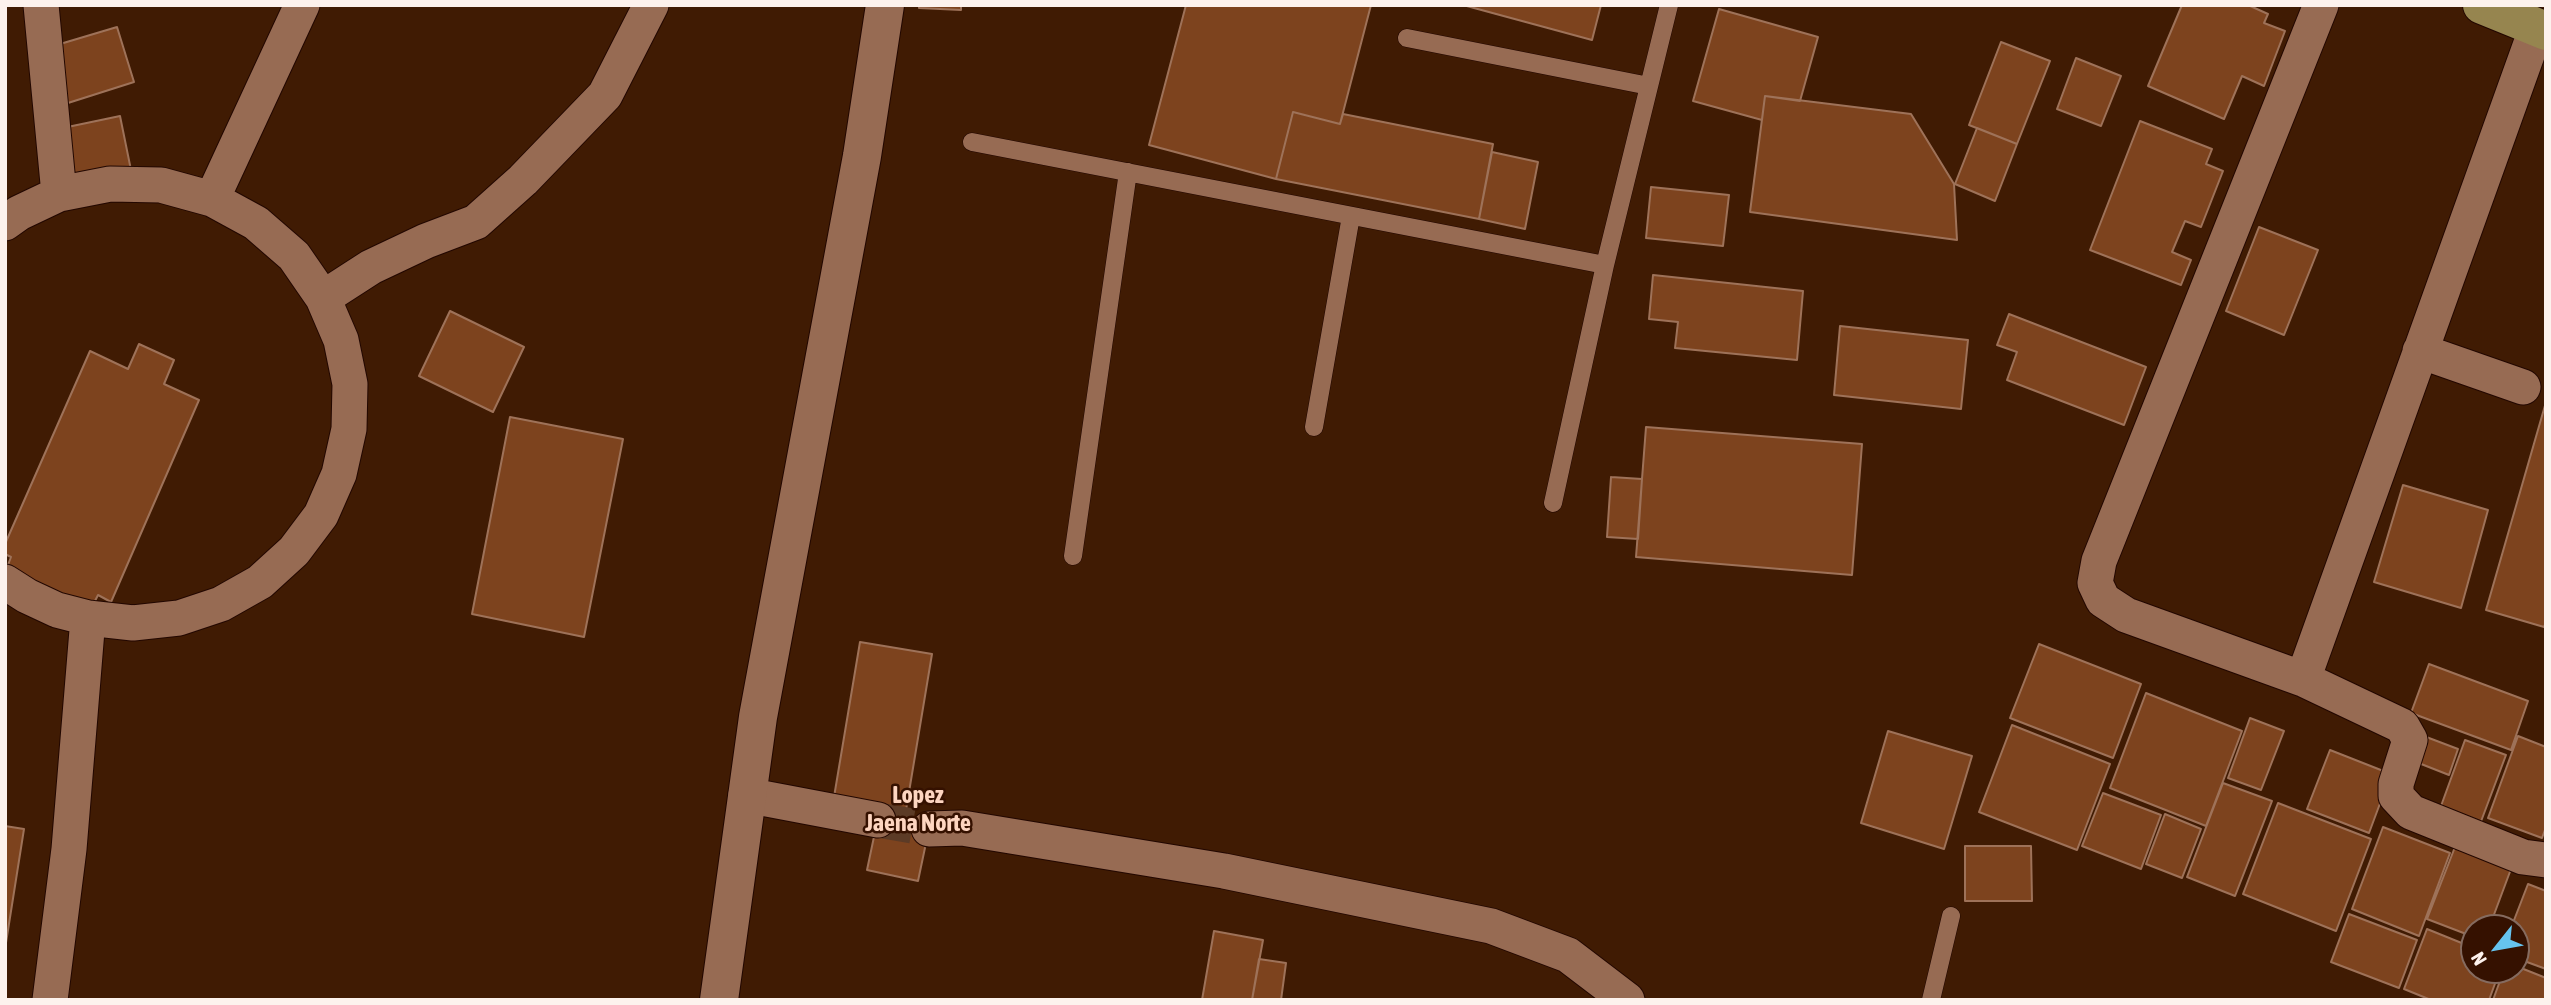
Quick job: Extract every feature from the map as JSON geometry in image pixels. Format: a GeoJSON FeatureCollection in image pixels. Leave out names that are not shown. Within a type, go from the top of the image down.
{"type":"FeatureCollection","features":[{"type":"Feature","properties":{"kind":"main road"},"geometry":{"type":"LineString","coordinates":[[2482,5],[2541,29]]}},
{"type":"Feature","properties":{"kind":"street"},"geometry":{"type":"LineString","coordinates":[[41,5],[59,194]]}},
{"type":"Feature","properties":{"kind":"street"},"geometry":{"type":"LineString","coordinates":[[212,199],[302,5]]}},
{"type":"Feature","properties":{"kind":"street"},"geometry":{"type":"LineString","coordinates":[[323,298],[371,267],[426,241],[477,222],[606,95],[651,5]]}},
{"type":"Feature","properties":{"kind":"street"},"geometry":{"type":"LineString","coordinates":[[719,1000],[758,717],[862,156],[886,5]]}},
{"type":"Feature","properties":{"kind":"street"},"geometry":{"type":"LineString","coordinates":[[2321,5],[2099,561],[2095,583],[2103,600],[2126,615],[2303,680],[2402,726],[2410,740],[2396,784],[2396,796],[2411,812],[2523,857],[2546,860]]}},
{"type":"Feature","properties":{"kind":"street"},"geometry":{"type":"LineString","coordinates":[[2303,680],[2420,351],[2541,29]]}},
{"type":"Feature","properties":{"kind":"street"},"geometry":{"type":"LineString","coordinates":[[5,223],[19,213],[59,194],[110,184],[161,185],[212,199],[256,223],[294,256],[323,298],[341,340],[350,384],[349,429],[342,463],[321,515],[294,551],[260,582],[221,604],[178,618],[133,623],[88,618],[57,610],[5,582]]}},
{"type":"Feature","properties":{"kind":"street"},"geometry":{"type":"LineString","coordinates":[[2420,351],[2523,387]]}},
{"type":"Feature","properties":{"kind":"street"},"geometry":{"type":"LineString","coordinates":[[50,1000],[69,849],[88,618]]}},
{"type":"Feature","properties":{"kind":"street"},"geometry":{"type":"LineString","coordinates":[[746,795],[878,821]]}},
{"type":"Feature","properties":{"kind":"street"},"geometry":{"type":"LineString","coordinates":[[929,828],[962,828],[1224,871],[1491,926],[1567,955],[1627,1000]]}},
{"type":"Feature","properties":{"kind":"lane"},"geometry":{"type":"LineString","coordinates":[[1553,503],[1605,265],[1669,5]]}},
{"type":"Feature","properties":{"kind":"lane"},"geometry":{"type":"LineString","coordinates":[[1407,38],[1649,86]]}},
{"type":"Feature","properties":{"kind":"lane"},"geometry":{"type":"LineString","coordinates":[[972,142],[1605,265]]}},
{"type":"Feature","properties":{"kind":"lane"},"geometry":{"type":"LineString","coordinates":[[1073,556],[1128,172]]}},
{"type":"Feature","properties":{"kind":"lane"},"geometry":{"type":"LineString","coordinates":[[1314,427],[1351,216]]}},
{"type":"Feature","properties":{"kind":"lane"},"geometry":{"type":"LineString","coordinates":[[1931,1000],[1951,916]]}},
{"type":"Feature","properties":{"kind":"building"},"geometry":{"type":"Polygon","coordinates":[[[919,5],[961,5],[961,10],[919,8],[919,5]]]}},
{"type":"Feature","properties":{"kind":"building"},"geometry":{"type":"Polygon","coordinates":[[[1186,5],[1371,5],[1340,124],[1293,112],[1276,179],[1149,145],[1186,5]]]}},
{"type":"Feature","properties":{"kind":"building"},"geometry":{"type":"Polygon","coordinates":[[[1463,5],[1601,5],[1592,40],[1463,5]]]}},
{"type":"Feature","properties":{"kind":"building"},"geometry":{"type":"Polygon","coordinates":[[[2182,5],[2248,5],[2268,14],[2264,23],[2285,31],[2264,86],[2242,76],[2224,119],[2148,86],[2182,5]]]}},
{"type":"Feature","properties":{"kind":"building"},"geometry":{"type":"Polygon","coordinates":[[[1719,9],[1818,37],[1800,101],[1765,96],[1762,120],[1693,101],[1719,9]]]}},
{"type":"Feature","properties":{"kind":"building"},"geometry":{"type":"Polygon","coordinates":[[[117,27],[134,82],[68,103],[50,47],[117,27]]]}},
{"type":"Feature","properties":{"kind":"building"},"geometry":{"type":"Polygon","coordinates":[[[2001,42],[2050,61],[2017,144],[1969,125],[2001,42]]]}},
{"type":"Feature","properties":{"kind":"building"},"geometry":{"type":"Polygon","coordinates":[[[2076,58],[2121,76],[2101,126],[2057,109],[2076,58]]]}},
{"type":"Feature","properties":{"kind":"building"},"geometry":{"type":"Polygon","coordinates":[[[1765,96],[1911,114],[1954,184],[1957,240],[1750,212],[1765,96]]]}},
{"type":"Feature","properties":{"kind":"building"},"geometry":{"type":"Polygon","coordinates":[[[1293,112],[1340,124],[1343,114],[1493,144],[1479,219],[1276,179],[1293,112]]]}},
{"type":"Feature","properties":{"kind":"building"},"geometry":{"type":"Polygon","coordinates":[[[120,116],[132,175],[70,187],[58,129],[120,116]]]}},
{"type":"Feature","properties":{"kind":"building"},"geometry":{"type":"Polygon","coordinates":[[[2140,121],[2212,149],[2206,164],[2223,171],[2201,227],[2185,221],[2172,252],[2191,260],[2181,285],[2090,250],[2140,121]]]}},
{"type":"Feature","properties":{"kind":"building"},"geometry":{"type":"Polygon","coordinates":[[[1977,128],[2017,144],[1995,201],[1955,184],[1977,128]]]}},
{"type":"Feature","properties":{"kind":"building"},"geometry":{"type":"Polygon","coordinates":[[[1492,152],[1538,162],[1525,229],[1479,219],[1492,152]]]}},
{"type":"Feature","properties":{"kind":"building"},"geometry":{"type":"Polygon","coordinates":[[[1651,187],[1729,195],[1723,246],[1646,238],[1651,187]]]}},
{"type":"Feature","properties":{"kind":"building"},"geometry":{"type":"Polygon","coordinates":[[[2259,227],[2318,250],[2284,335],[2226,311],[2259,227]]]}},
{"type":"Feature","properties":{"kind":"building"},"geometry":{"type":"Polygon","coordinates":[[[1653,275],[1803,291],[1797,360],[1675,348],[1678,322],[1649,319],[1653,275]]]}},
{"type":"Feature","properties":{"kind":"building"},"geometry":{"type":"Polygon","coordinates":[[[450,311],[524,347],[493,412],[419,376],[450,311]]]}},
{"type":"Feature","properties":{"kind":"building"},"geometry":{"type":"Polygon","coordinates":[[[2009,314],[2146,367],[2124,425],[2007,380],[2017,352],[1997,345],[2009,314]]]}},
{"type":"Feature","properties":{"kind":"building"},"geometry":{"type":"Polygon","coordinates":[[[1840,326],[1968,340],[1961,409],[1834,395],[1840,326]]]}},
{"type":"Feature","properties":{"kind":"building"},"geometry":{"type":"Polygon","coordinates":[[[139,344],[174,360],[164,384],[199,400],[111,602],[98,595],[91,609],[6,570],[11,557],[5,554],[5,544],[90,351],[128,369],[139,344]]]}},
{"type":"Feature","properties":{"kind":"building"},"geometry":{"type":"Polygon","coordinates":[[[2546,402],[2546,622],[2544,627],[2486,610],[2546,402]]]}},
{"type":"Feature","properties":{"kind":"building"},"geometry":{"type":"Polygon","coordinates":[[[510,417],[623,439],[584,637],[472,614],[510,417]]]}},
{"type":"Feature","properties":{"kind":"building"},"geometry":{"type":"Polygon","coordinates":[[[1646,427],[1862,444],[1852,575],[1636,557],[1646,427]]]}},
{"type":"Feature","properties":{"kind":"building"},"geometry":{"type":"Polygon","coordinates":[[[1611,477],[1642,479],[1638,539],[1607,537],[1611,477]]]}},
{"type":"Feature","properties":{"kind":"building"},"geometry":{"type":"Polygon","coordinates":[[[2403,485],[2488,510],[2461,608],[2374,582],[2403,485]]]}},
{"type":"Feature","properties":{"kind":"building"},"geometry":{"type":"Polygon","coordinates":[[[860,642],[932,654],[905,816],[833,803],[860,642]]]}},
{"type":"Feature","properties":{"kind":"building"},"geometry":{"type":"Polygon","coordinates":[[[2039,644],[2141,684],[2113,758],[2010,718],[2039,644]]]}},
{"type":"Feature","properties":{"kind":"building"},"geometry":{"type":"Polygon","coordinates":[[[2429,664],[2528,701],[2511,750],[2411,713],[2429,664]]]}},
{"type":"Feature","properties":{"kind":"building"},"geometry":{"type":"Polygon","coordinates":[[[2146,693],[2242,731],[2206,826],[2110,788],[2146,693]]]}},
{"type":"Feature","properties":{"kind":"building"},"geometry":{"type":"Polygon","coordinates":[[[2250,718],[2284,731],[2261,790],[2228,778],[2250,718]]]}},
{"type":"Feature","properties":{"kind":"building"},"geometry":{"type":"Polygon","coordinates":[[[2012,725],[2110,764],[2077,850],[1979,812],[2012,725]]]}},
{"type":"Feature","properties":{"kind":"building"},"geometry":{"type":"Polygon","coordinates":[[[1888,731],[1972,756],[1944,849],[1861,823],[1888,731]]]}},
{"type":"Feature","properties":{"kind":"building"},"geometry":{"type":"Polygon","coordinates":[[[2421,735],[2458,749],[2449,775],[2411,760],[2421,735]]]}},
{"type":"Feature","properties":{"kind":"building"},"geometry":{"type":"Polygon","coordinates":[[[2518,736],[2546,747],[2546,827],[2542,838],[2488,818],[2518,736]]]}},
{"type":"Feature","properties":{"kind":"building"},"geometry":{"type":"Polygon","coordinates":[[[2465,740],[2506,755],[2477,832],[2437,817],[2465,740]]]}},
{"type":"Feature","properties":{"kind":"building"},"geometry":{"type":"Polygon","coordinates":[[[2330,750],[2391,774],[2369,833],[2307,809],[2330,750]]]}},
{"type":"Feature","properties":{"kind":"building"},"geometry":{"type":"Polygon","coordinates":[[[2223,783],[2272,801],[2235,896],[2187,877],[2223,783]]]}},
{"type":"Feature","properties":{"kind":"building"},"geometry":{"type":"Polygon","coordinates":[[[2103,793],[2161,815],[2141,869],[2082,846],[2103,793]]]}},
{"type":"Feature","properties":{"kind":"building"},"geometry":{"type":"Polygon","coordinates":[[[2278,803],[2371,839],[2336,931],[2243,894],[2278,803]]]}},
{"type":"Feature","properties":{"kind":"building"},"geometry":{"type":"Polygon","coordinates":[[[879,813],[930,824],[918,881],[867,870],[879,813]]]}},
{"type":"Feature","properties":{"kind":"building"},"geometry":{"type":"Polygon","coordinates":[[[2165,814],[2201,829],[2182,878],[2146,864],[2165,814]]]}},
{"type":"Feature","properties":{"kind":"building"},"geometry":{"type":"Polygon","coordinates":[[[5,826],[24,829],[5,949],[5,826]]]}},
{"type":"Feature","properties":{"kind":"building"},"geometry":{"type":"Polygon","coordinates":[[[2383,827],[2450,853],[2419,936],[2352,909],[2383,827]]]}},
{"type":"Feature","properties":{"kind":"building"},"geometry":{"type":"Polygon","coordinates":[[[1965,846],[2031,846],[2032,901],[1965,901],[1965,846]]]}},
{"type":"Feature","properties":{"kind":"building"},"geometry":{"type":"Polygon","coordinates":[[[2455,847],[2511,869],[2494,914],[2460,914],[2460,932],[2427,919],[2455,847]]]}},
{"type":"Feature","properties":{"kind":"building"},"geometry":{"type":"Polygon","coordinates":[[[2528,884],[2546,891],[2546,969],[2530,963],[2530,914],[2516,914],[2528,884]]]}},
{"type":"Feature","properties":{"kind":"building"},"geometry":{"type":"Polygon","coordinates":[[[2349,914],[2417,940],[2399,988],[2331,962],[2349,914]]]}},
{"type":"Feature","properties":{"kind":"building"},"geometry":{"type":"Polygon","coordinates":[[[2427,929],[2460,942],[2460,984],[2495,984],[2489,1000],[2431,1000],[2404,989],[2427,929]]]}},
{"type":"Feature","properties":{"kind":"building"},"geometry":{"type":"Polygon","coordinates":[[[1214,931],[1263,940],[1252,1000],[1202,1000],[1214,931]]]}},
{"type":"Feature","properties":{"kind":"building"},"geometry":{"type":"Polygon","coordinates":[[[1259,959],[1286,963],[1281,1000],[1252,1000],[1259,959]]]}},
{"type":"Feature","properties":{"kind":"building"},"geometry":{"type":"Polygon","coordinates":[[[2530,972],[2546,978],[2546,1000],[2493,1000],[2499,984],[2530,984],[2530,972]]]}},
{"type":"Feature","properties":{"kind":"tunnel"},"geometry":{"type":"LineString","coordinates":[[878,820],[929,829]]}},
{"type":"Feature","properties":{"kind":"district","name":"Lopez Jaena Norte"},"geometry":{"type":"Point","coordinates":[918,809]}}]}
